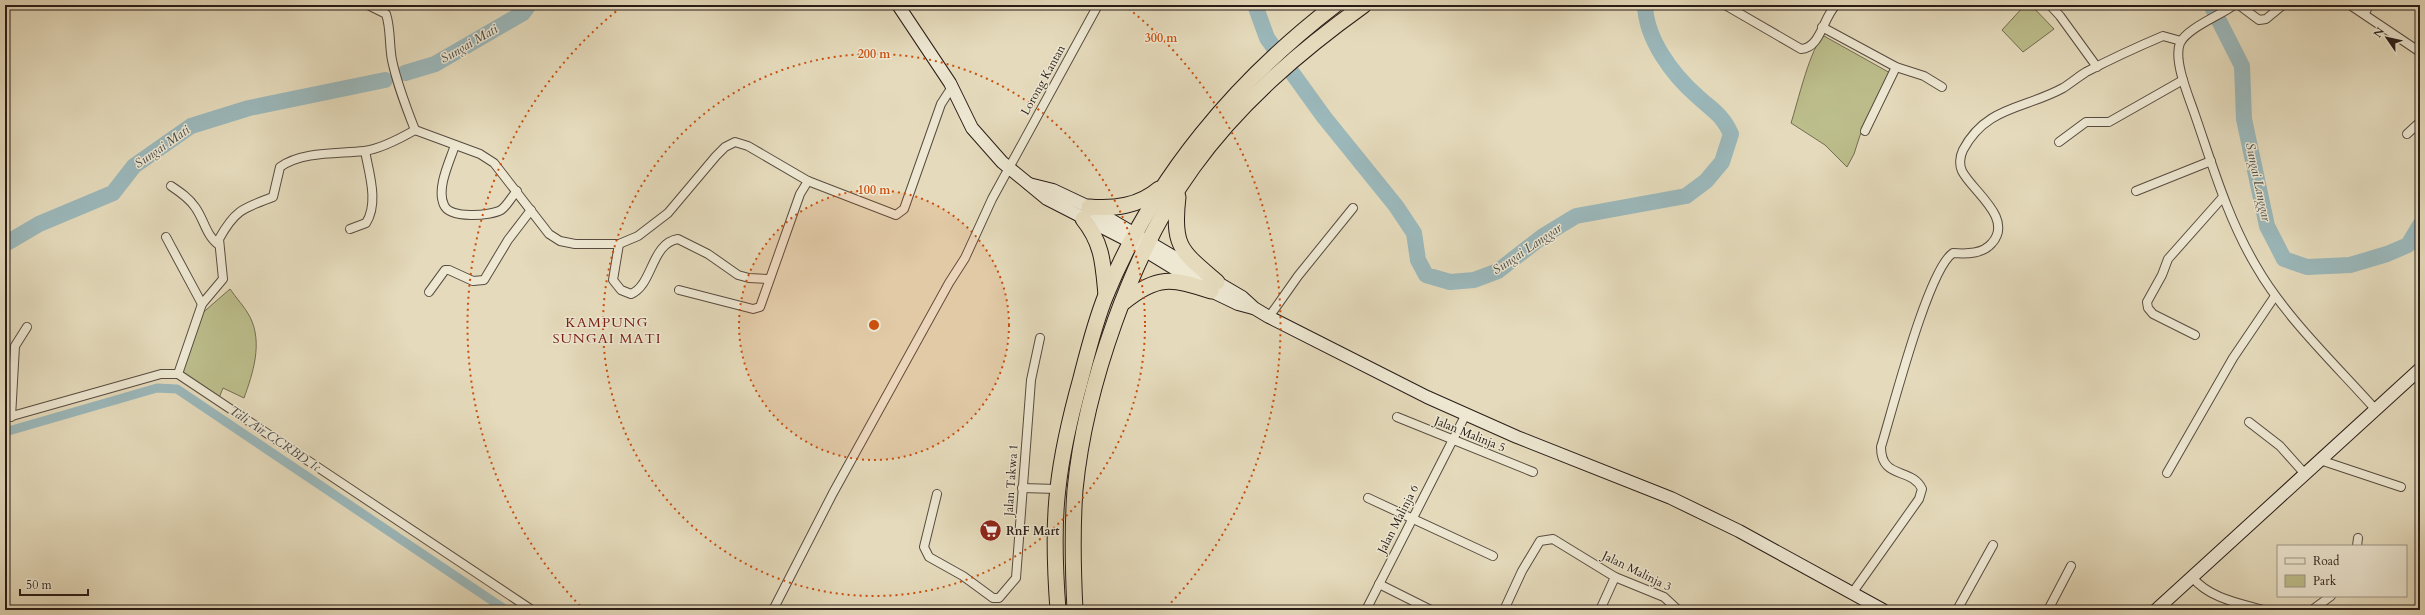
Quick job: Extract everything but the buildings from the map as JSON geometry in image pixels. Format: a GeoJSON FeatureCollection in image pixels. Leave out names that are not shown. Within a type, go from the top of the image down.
{"type":"FeatureCollection","features":[{"type":"Feature","properties":{"kind":"highway"},"geometry":{"type":"LineString","coordinates":[[1075,610],[1073,539],[1077,473],[1088,417],[1121,305],[1172,187],[1203,132],[1254,75],[1288,43],[1336,5]]}},
{"type":"Feature","properties":{"kind":"highway"},"geometry":{"type":"LineString","coordinates":[[1058,610],[1056,541],[1057,490],[1072,410],[1106,296],[1134,237],[1172,187],[1264,86],[1299,54],[1364,5]]}},
{"type":"Feature","properties":{"kind":"highway"},"geometry":{"type":"LineString","coordinates":[[1106,296],[1102,253],[1086,213],[1127,205],[1147,199],[1172,187]]}},
{"type":"Feature","properties":{"kind":"highway"},"geometry":{"type":"LineString","coordinates":[[1172,187],[1175,220],[1181,248],[1214,286]]}},
{"type":"Feature","properties":{"kind":"highway"},"geometry":{"type":"LineString","coordinates":[[1121,305],[1139,290],[1165,281],[1181,281],[1214,286]]}},
{"type":"Feature","properties":{"kind":"main road"},"geometry":{"type":"LineString","coordinates":[[898,5],[928,47],[952,87],[972,128],[989,149],[1047,199],[1086,213],[1134,237],[1214,286],[1238,304],[1254,308],[1372,370],[1517,437],[1671,498],[1739,531],[1853,592],[1883,610]]}},
{"type":"Feature","properties":{"kind":"main road"},"geometry":{"type":"LineString","coordinates":[[2156,610],[2420,369]]}},
{"type":"Feature","properties":{"kind":"street"},"geometry":{"type":"LineString","coordinates":[[368,5],[386,14],[389,23],[392,59],[401,94],[415,130],[480,154],[494,163],[517,190],[550,234],[560,241],[575,244],[619,244],[638,236],[668,213],[716,156],[730,143],[742,143],[808,181],[891,215],[901,213],[907,202],[941,104],[952,87]]}},
{"type":"Feature","properties":{"kind":"street","name":"Lorong Kantan"},"geometry":{"type":"LineString","coordinates":[[773,610],[864,435],[965,258],[1009,167],[1098,5]]}},
{"type":"Feature","properties":{"kind":"street"},"geometry":{"type":"LineString","coordinates":[[1725,5],[1736,8],[1801,49],[1808,49],[1814,44],[1822,27],[1836,5]]}},
{"type":"Feature","properties":{"kind":"street"},"geometry":{"type":"LineString","coordinates":[[2050,5],[2060,16],[2097,67]]}},
{"type":"Feature","properties":{"kind":"street"},"geometry":{"type":"LineString","coordinates":[[2283,5],[2266,19],[2259,20],[2235,6],[2191,32],[2181,41],[2179,57],[2183,80],[2223,197],[2256,266],[2275,296],[2376,410]]}},
{"type":"Feature","properties":{"kind":"street"},"geometry":{"type":"LineString","coordinates":[[2350,5],[2420,52]]}},
{"type":"Feature","properties":{"kind":"street"},"geometry":{"type":"LineString","coordinates":[[2364,13],[2369,5]]}},
{"type":"Feature","properties":{"kind":"street"},"geometry":{"type":"LineString","coordinates":[[1822,27],[1896,67],[1924,76],[1942,87]]}},
{"type":"Feature","properties":{"kind":"street"},"geometry":{"type":"LineString","coordinates":[[1853,592],[1918,499],[1922,489],[1916,480],[1890,469],[1885,464],[1881,457],[1881,447],[1907,355],[1942,266],[1953,253],[1979,252],[1989,246],[1996,238],[1998,226],[1992,208],[1961,170],[1960,158],[1963,150],[1982,124],[2013,106],[2063,88],[2097,67],[2163,36],[2181,41]]}},
{"type":"Feature","properties":{"kind":"street"},"geometry":{"type":"LineString","coordinates":[[1865,131],[1896,67]]}},
{"type":"Feature","properties":{"kind":"street"},"geometry":{"type":"LineString","coordinates":[[2059,142],[2086,122],[2109,122],[2183,80]]}},
{"type":"Feature","properties":{"kind":"street"},"geometry":{"type":"LineString","coordinates":[[2407,134],[2420,122]]}},
{"type":"Feature","properties":{"kind":"street"},"geometry":{"type":"LineString","coordinates":[[178,374],[202,304],[223,279],[224,272],[219,245],[221,235],[237,213],[245,207],[273,197],[276,193],[280,167],[286,163],[341,152],[365,151],[402,138],[415,130]]}},
{"type":"Feature","properties":{"kind":"street"},"geometry":{"type":"LineString","coordinates":[[455,145],[441,195],[444,206],[452,213],[460,216],[493,213],[503,209],[517,190]]}},
{"type":"Feature","properties":{"kind":"street"},"geometry":{"type":"LineString","coordinates":[[350,229],[366,223],[371,213],[373,199],[365,151]]}},
{"type":"Feature","properties":{"kind":"street"},"geometry":{"type":"LineString","coordinates":[[2136,191],[2211,161]]}},
{"type":"Feature","properties":{"kind":"street"},"geometry":{"type":"LineString","coordinates":[[679,290],[757,309],[762,303],[800,194],[808,181]]}},
{"type":"Feature","properties":{"kind":"street"},"geometry":{"type":"LineString","coordinates":[[171,186],[193,203],[212,240],[219,245]]}},
{"type":"Feature","properties":{"kind":"street"},"geometry":{"type":"LineString","coordinates":[[2195,335],[2153,314],[2148,308],[2147,302],[2162,275],[2168,259],[2223,197]]}},
{"type":"Feature","properties":{"kind":"street"},"geometry":{"type":"LineString","coordinates":[[1269,317],[1298,276],[1353,208]]}},
{"type":"Feature","properties":{"kind":"street"},"geometry":{"type":"LineString","coordinates":[[429,292],[445,270],[449,270],[473,281],[484,280],[508,240],[531,210]]}},
{"type":"Feature","properties":{"kind":"street"},"geometry":{"type":"LineString","coordinates":[[166,236],[202,304]]}},
{"type":"Feature","properties":{"kind":"street"},"geometry":{"type":"LineString","coordinates":[[619,244],[613,280],[621,290],[631,294],[638,290],[657,256],[668,243],[678,239],[708,254],[727,269],[738,274],[749,278],[770,279]]}},
{"type":"Feature","properties":{"kind":"street"},"geometry":{"type":"LineString","coordinates":[[2167,473],[2234,358],[2275,296]]}},
{"type":"Feature","properties":{"kind":"street"},"geometry":{"type":"LineString","coordinates":[[27,327],[15,346],[8,417],[161,374],[178,374],[532,610]]}},
{"type":"Feature","properties":{"kind":"street","name":"Jalan Takwa 1"},"geometry":{"type":"LineString","coordinates":[[937,494],[924,547],[929,557],[963,576],[993,598],[999,598],[1016,578],[1031,380],[1040,338]]}},
{"type":"Feature","properties":{"kind":"street","name":"Jalan Malinja 6"},"geometry":{"type":"LineString","coordinates":[[1366,610],[1412,517],[1466,414]]}},
{"type":"Feature","properties":{"kind":"street","name":"Jalan Malinja 5"},"geometry":{"type":"LineString","coordinates":[[1397,417],[1533,472]]}},
{"type":"Feature","properties":{"kind":"street"},"geometry":{"type":"LineString","coordinates":[[2249,422],[2280,446],[2305,474]]}},
{"type":"Feature","properties":{"kind":"street"},"geometry":{"type":"LineString","coordinates":[[2320,460],[2401,487]]}},
{"type":"Feature","properties":{"kind":"street"},"geometry":{"type":"LineString","coordinates":[[1022,488],[1057,490]]}},
{"type":"Feature","properties":{"kind":"street"},"geometry":{"type":"LineString","coordinates":[[1368,498],[1412,517],[1493,556]]}},
{"type":"Feature","properties":{"kind":"street","name":"Jalan Malinja 3"},"geometry":{"type":"LineString","coordinates":[[1504,610],[1522,571],[1540,541],[1553,539],[1615,577],[1664,597],[1678,610]]}},
{"type":"Feature","properties":{"kind":"street"},"geometry":{"type":"LineString","coordinates":[[1957,610],[1994,545]]}},
{"type":"Feature","properties":{"kind":"street"},"geometry":{"type":"LineString","coordinates":[[2048,610],[2071,566]]}},
{"type":"Feature","properties":{"kind":"street"},"geometry":{"type":"LineString","coordinates":[[1600,610],[1615,577]]}},
{"type":"Feature","properties":{"kind":"street"},"geometry":{"type":"LineString","coordinates":[[2192,577],[2200,588],[2263,610]]}},
{"type":"Feature","properties":{"kind":"street"},"geometry":{"type":"LineString","coordinates":[[1379,584],[1431,610]]}},
{"type":"Feature","properties":{"kind":"street"},"geometry":{"type":"LineString","coordinates":[[2312,610],[2330,597]]}},
{"type":"Feature","properties":{"kind":"green space"},"geometry":{"type":"Polygon","coordinates":[[[2025,5],[2031,5],[2054,29],[2023,52],[2002,30],[2025,5]]]}},
{"type":"Feature","properties":{"kind":"green space"},"geometry":{"type":"Polygon","coordinates":[[[1824,36],[1892,74],[1864,123],[1854,154],[1847,167],[1825,145],[1791,123],[1809,62],[1819,41],[1824,36]]]}},
{"type":"Feature","properties":{"kind":"green space"},"geometry":{"type":"Polygon","coordinates":[[[230,289],[250,317],[256,337],[255,358],[251,378],[244,398],[223,388],[219,398],[182,374],[199,316],[230,289]]]}},
{"type":"Feature","properties":{"kind":"waterway","name":"Sungai Mati"},"geometry":{"type":"LineString","coordinates":[[405,73],[435,64],[523,13],[529,5]]}},
{"type":"Feature","properties":{"kind":"waterway","name":"Sungai Langgar"},"geometry":{"type":"LineString","coordinates":[[1255,5],[1267,38],[1324,117],[1396,206],[1414,233],[1418,260],[1426,275],[1450,282],[1474,280],[1498,271],[1543,236],[1576,216],[1686,196],[1706,181],[1722,162],[1731,134],[1728,127],[1670,67],[1655,43],[1646,18],[1645,5]]}},
{"type":"Feature","properties":{"kind":"waterway","name":"Sungai Langgar"},"geometry":{"type":"LineString","coordinates":[[2211,5],[2242,66],[2244,119],[2267,226],[2284,259],[2307,267],[2350,265],[2387,254],[2408,245],[2420,225]]}},
{"type":"Feature","properties":{"kind":"waterway","name":"Sungai Mati"},"geometry":{"type":"LineString","coordinates":[[5,244],[39,224],[113,193],[134,166],[191,126],[249,108],[385,80]]}},
{"type":"Feature","properties":{"kind":"waterway","name":"Tali Air CCRBD 1c"},"geometry":{"type":"LineString","coordinates":[[5,432],[157,388],[177,389],[506,610]]}},
{"type":"Feature","properties":{"kind":"place","name":"RnF Mart"},"geometry":{"type":"Point","coordinates":[990,531]}},
{"type":"Feature","properties":{"kind":"district","name":"KAMPUNG SUNGAI MATI"},"geometry":{"type":"Point","coordinates":[607,330]}}]}
